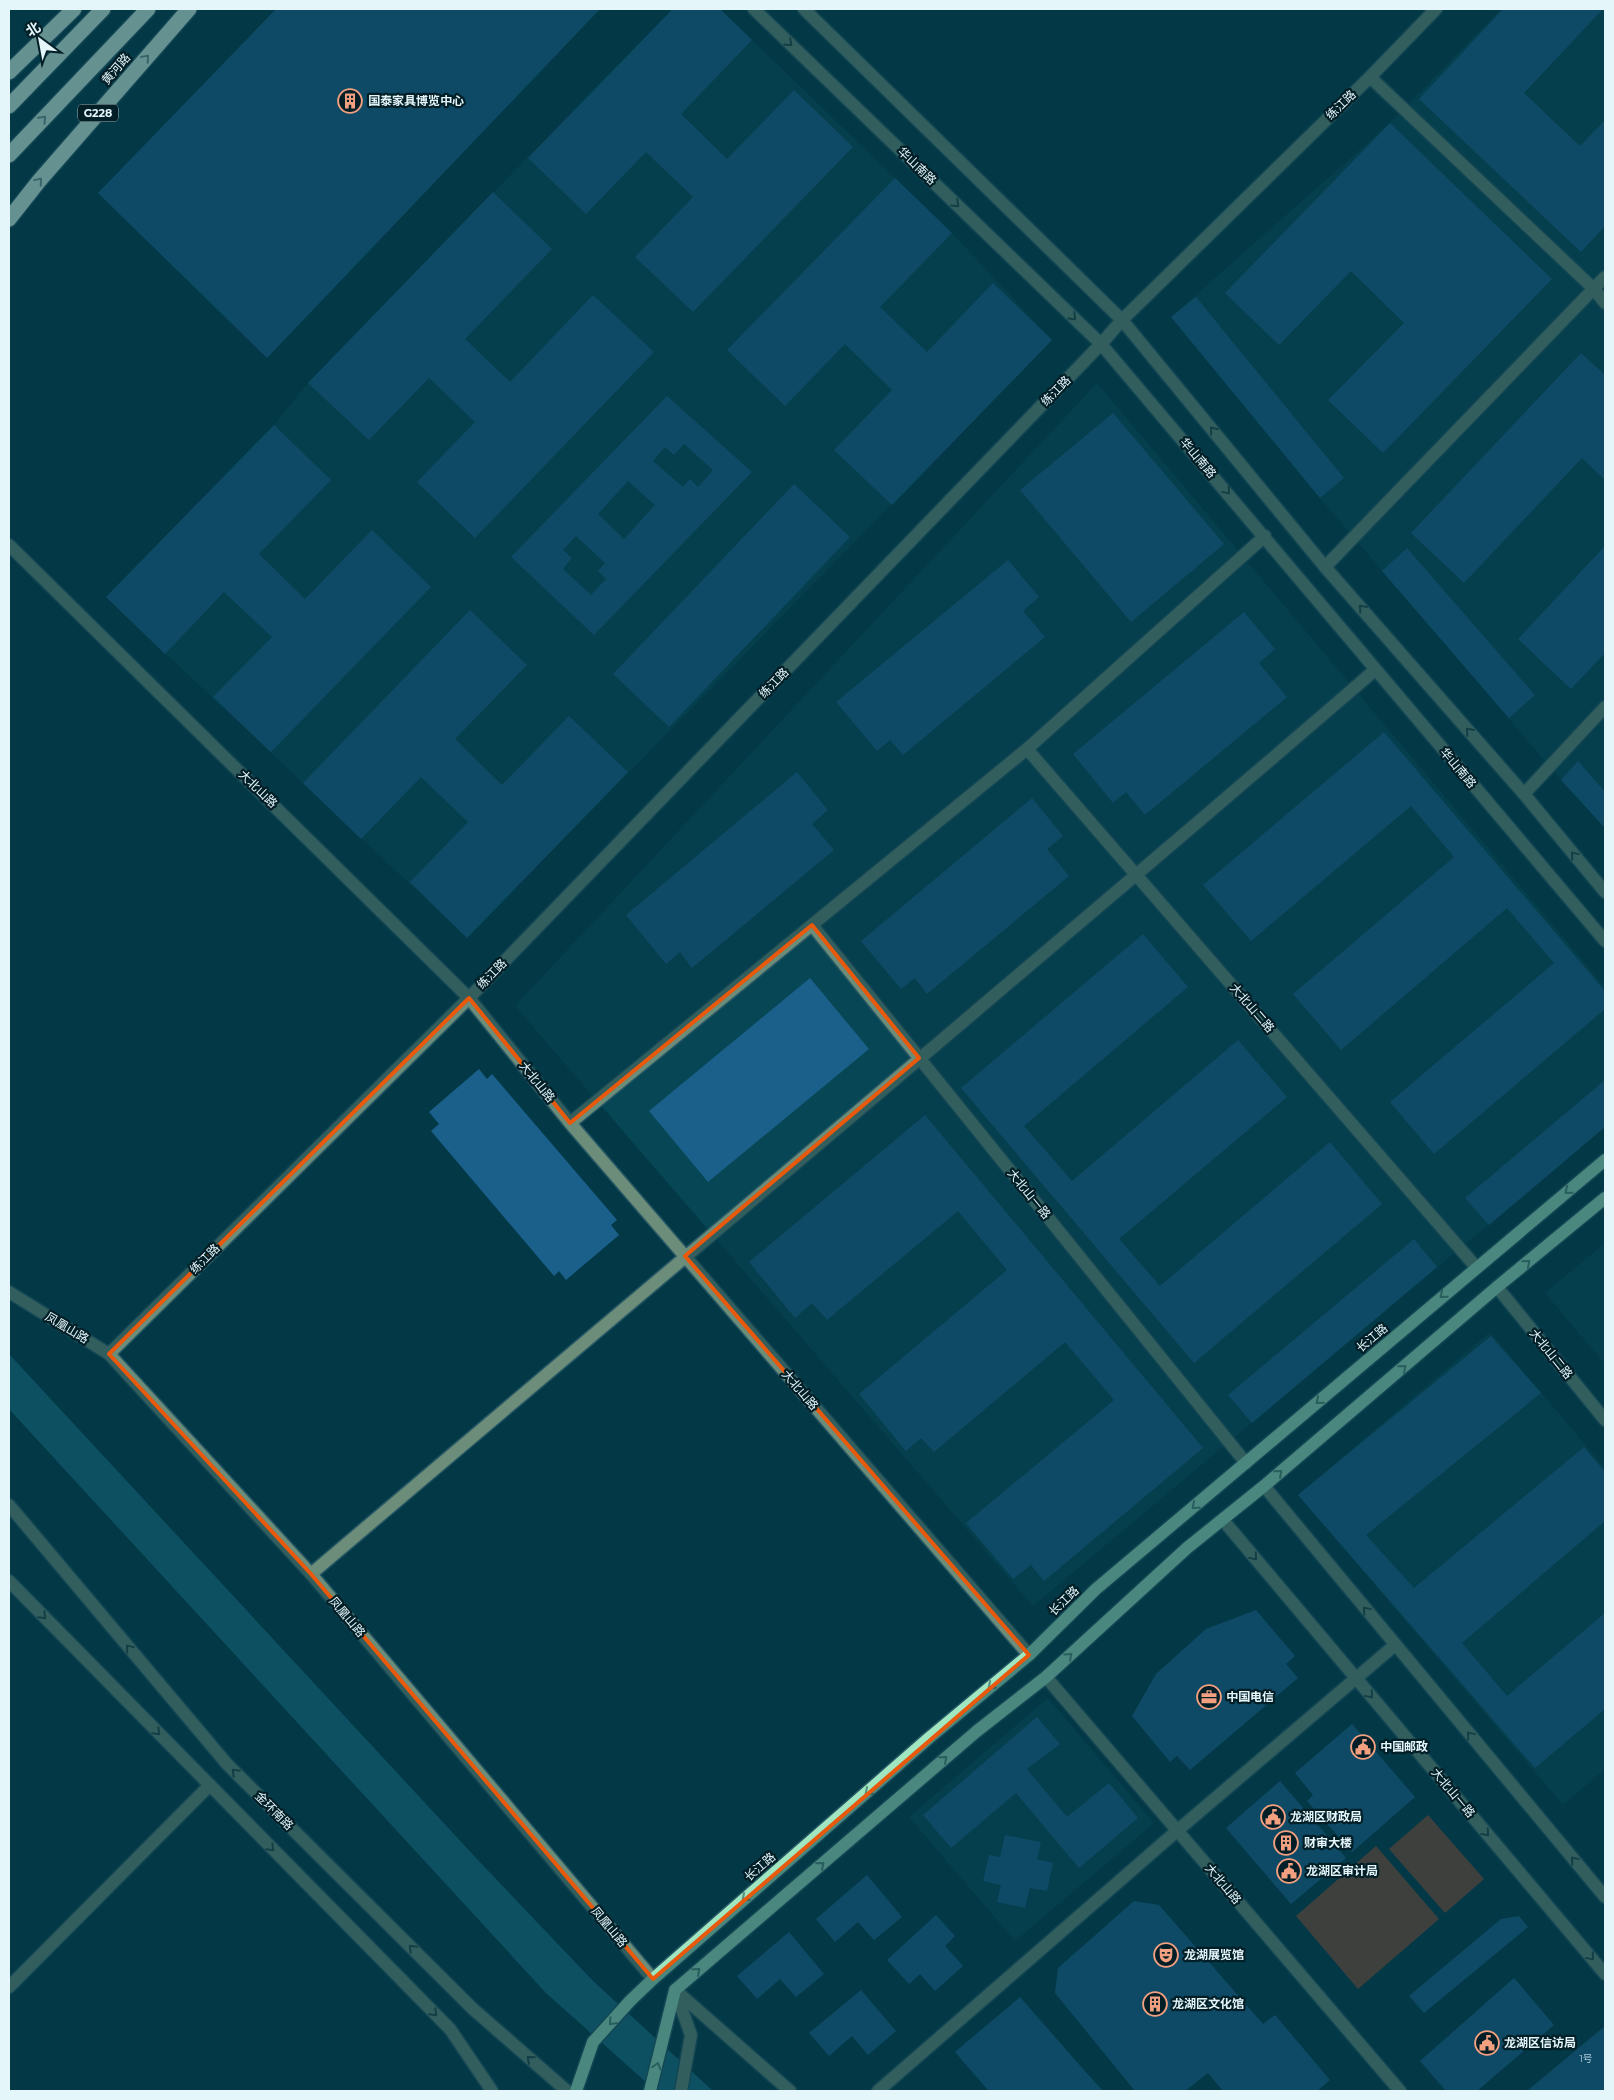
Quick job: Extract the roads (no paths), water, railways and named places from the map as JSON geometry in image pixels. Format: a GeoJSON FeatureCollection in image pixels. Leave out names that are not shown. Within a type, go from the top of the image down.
{"type":"FeatureCollection","features":[{"type":"Feature","properties":{"kind":"highway"},"geometry":{"type":"LineString","coordinates":[[9,72],[74,9]]}},
{"type":"Feature","properties":{"kind":"highway"},"geometry":{"type":"LineString","coordinates":[[9,106],[103,9]]}},
{"type":"Feature","properties":{"kind":"highway","name":"G228"},"geometry":{"type":"LineString","coordinates":[[9,154],[148,9]]}},
{"type":"Feature","properties":{"kind":"highway","name":"黄河路"},"geometry":{"type":"LineString","coordinates":[[9,219],[39,181],[189,9]]}},
{"type":"Feature","properties":{"kind":"main road","name":"长江路"},"geometry":{"type":"LineString","coordinates":[[576,2091],[593,2042],[653,1979],[929,1738],[1029,1655],[1096,1589],[1476,1266],[1605,1160]]}},
{"type":"Feature","properties":{"kind":"main road"},"geometry":{"type":"LineString","coordinates":[[650,2090],[675,1990],[977,1731],[1046,1676],[1187,1548],[1264,1486],[1497,1287],[1605,1198]]}},
{"type":"Feature","properties":{"kind":"street","name":"华山南路"},"geometry":{"type":"LineString","coordinates":[[754,9],[1102,344],[1605,941]]}},
{"type":"Feature","properties":{"kind":"street"},"geometry":{"type":"LineString","coordinates":[[804,9],[1122,320],[1325,567],[1524,794],[1605,892]]}},
{"type":"Feature","properties":{"kind":"street","name":"练江路"},"geometry":{"type":"LineString","coordinates":[[109,1354],[469,998],[1102,344],[1122,320],[1370,77],[1436,9]]}},
{"type":"Feature","properties":{"kind":"street"},"geometry":{"type":"LineString","coordinates":[[1370,77],[1594,289],[1605,302]]}},
{"type":"Feature","properties":{"kind":"street"},"geometry":{"type":"LineString","coordinates":[[1325,567],[1605,277]]}},
{"type":"Feature","properties":{"kind":"street"},"geometry":{"type":"LineString","coordinates":[[570,1123],[1027,749],[1265,536]]}},
{"type":"Feature","properties":{"kind":"street","name":"大北山路"},"geometry":{"type":"LineString","coordinates":[[9,545],[469,998],[570,1123],[1029,1655]]}},
{"type":"Feature","properties":{"kind":"street"},"geometry":{"type":"LineString","coordinates":[[311,1574],[919,1058],[1137,876],[1375,670]]}},
{"type":"Feature","properties":{"kind":"street"},"geometry":{"type":"LineString","coordinates":[[1524,794],[1605,707]]}},
{"type":"Feature","properties":{"kind":"street","name":"大北山二路"},"geometry":{"type":"LineString","coordinates":[[1027,749],[1476,1266]]}},
{"type":"Feature","properties":{"kind":"street","name":"大北山一路"},"geometry":{"type":"LineString","coordinates":[[812,925],[1246,1463]]}},
{"type":"Feature","properties":{"kind":"street","name":"大北山二路"},"geometry":{"type":"LineString","coordinates":[[1497,1287],[1605,1420]]}},
{"type":"Feature","properties":{"kind":"street","name":"凤凰山路"},"geometry":{"type":"LineString","coordinates":[[9,1292],[109,1354],[311,1574],[653,1979]]}},
{"type":"Feature","properties":{"kind":"street"},"geometry":{"type":"LineString","coordinates":[[1264,1486],[1605,1897]]}},
{"type":"Feature","properties":{"kind":"street","name":"金环南路"},"geometry":{"type":"LineString","coordinates":[[9,1505],[227,1764],[473,2009],[567,2091]]}},
{"type":"Feature","properties":{"kind":"street","name":"大北山一路"},"geometry":{"type":"LineString","coordinates":[[1223,1520],[1605,1974]]}},
{"type":"Feature","properties":{"kind":"street"},"geometry":{"type":"LineString","coordinates":[[9,1581],[450,2029],[492,2091]]}},
{"type":"Feature","properties":{"kind":"street"},"geometry":{"type":"LineString","coordinates":[[878,2091],[1178,1830],[1395,1645]]}},
{"type":"Feature","properties":{"kind":"street","name":"大北山路"},"geometry":{"type":"LineString","coordinates":[[1046,1676],[1400,2091]]}},
{"type":"Feature","properties":{"kind":"street"},"geometry":{"type":"LineString","coordinates":[[9,1986],[210,1785]]}},
{"type":"Feature","properties":{"kind":"street"},"geometry":{"type":"LineString","coordinates":[[675,1990],[691,2035],[681,2091]]}},
{"type":"Feature","properties":{"kind":"street"},"geometry":{"type":"LineString","coordinates":[[675,1990],[790,2091]]}},
{"type":"Feature","properties":{"kind":"place","name":"国泰家具博览中心"},"geometry":{"type":"Point","coordinates":[350,101]}},
{"type":"Feature","properties":{"kind":"place","name":"中国电信"},"geometry":{"type":"Point","coordinates":[1209,1697]}},
{"type":"Feature","properties":{"kind":"place","name":"中国邮政"},"geometry":{"type":"Point","coordinates":[1363,1747]}},
{"type":"Feature","properties":{"kind":"place","name":"龙湖区财政局"},"geometry":{"type":"Point","coordinates":[1273,1817]}},
{"type":"Feature","properties":{"kind":"place","name":"财审大楼"},"geometry":{"type":"Point","coordinates":[1286,1843]}},
{"type":"Feature","properties":{"kind":"place","name":"龙湖区审计局"},"geometry":{"type":"Point","coordinates":[1289,1871]}},
{"type":"Feature","properties":{"kind":"place","name":"龙湖展览馆"},"geometry":{"type":"Point","coordinates":[1166,1955]}},
{"type":"Feature","properties":{"kind":"place","name":"龙湖区文化馆"},"geometry":{"type":"Point","coordinates":[1155,2004]}},
{"type":"Feature","properties":{"kind":"place","name":"龙湖区信访局"},"geometry":{"type":"Point","coordinates":[1487,2043]}}]}
